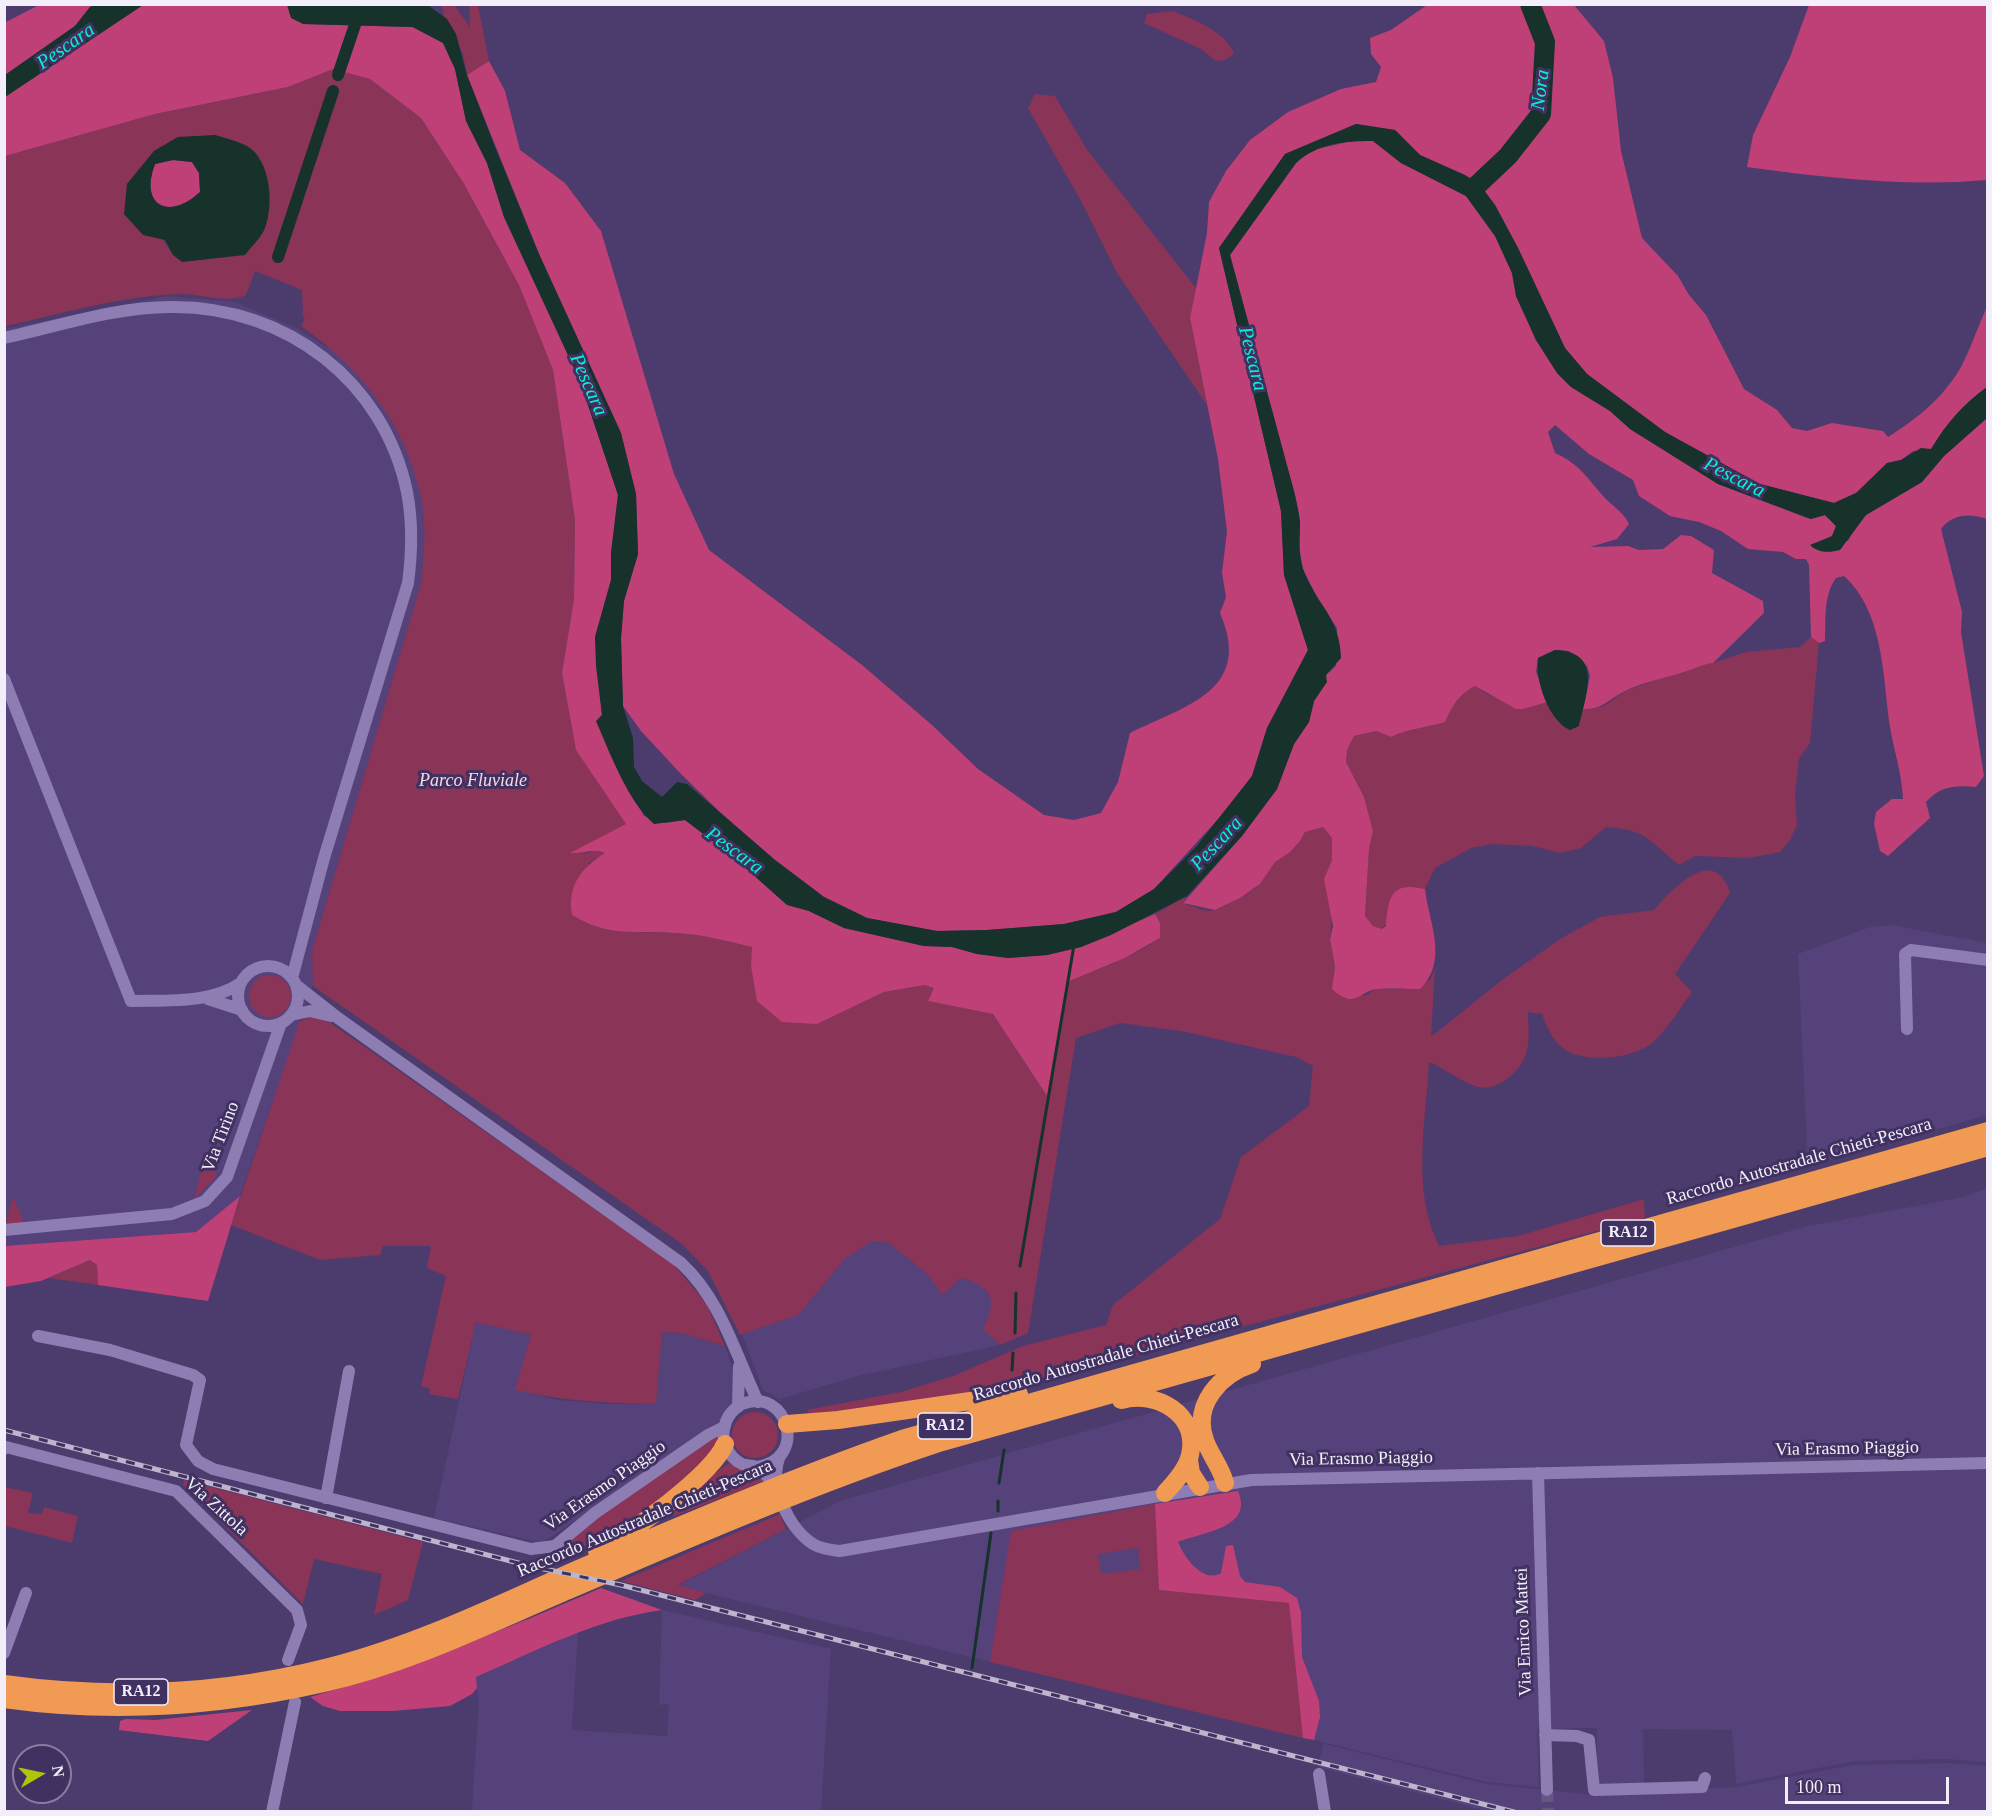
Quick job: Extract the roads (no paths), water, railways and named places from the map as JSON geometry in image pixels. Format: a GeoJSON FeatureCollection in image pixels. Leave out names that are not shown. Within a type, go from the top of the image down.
{"type":"FeatureCollection","features":[{"type":"Feature","properties":{"kind":"highway","name":"Raccordo Autostradale Chieti-Pescara"},"geometry":{"type":"LineString","coordinates":[[10,1692],[188,1690],[264,1680],[321,1676],[585,1566],[746,1508],[902,1439],[1082,1386],[1988,1131]]}},
{"type":"Feature","properties":{"kind":"highway","name":"Raccordo Autostradale Chieti-Pescara"},"geometry":{"type":"LineString","coordinates":[[812,1479],[1988,1147]]}},
{"type":"Feature","properties":{"kind":"highway"},"geometry":{"type":"LineString","coordinates":[[1225,1483],[1203,1432],[1202,1417],[1210,1394],[1233,1371],[1301,1351],[1310,1337]]}},
{"type":"Feature","properties":{"kind":"highway"},"geometry":{"type":"LineString","coordinates":[[786,1424],[838,1420],[999,1398],[1065,1383],[1082,1386]]}},
{"type":"Feature","properties":{"kind":"highway"},"geometry":{"type":"LineString","coordinates":[[1056,1409],[1074,1413],[1137,1397],[1161,1401],[1176,1411],[1186,1425],[1191,1439],[1189,1460],[1193,1478],[1200,1487]]}},
{"type":"Feature","properties":{"kind":"highway"},"geometry":{"type":"LineString","coordinates":[[608,1559],[621,1537],[711,1466],[720,1456],[724,1436]]}},
{"type":"Feature","properties":{"kind":"highway"},"geometry":{"type":"LineString","coordinates":[[1165,1494],[1189,1460]]}},
{"type":"Feature","properties":{"kind":"highway","name":"Raccordo Autostradale Chieti-Pescara"},"geometry":{"type":"LineString","coordinates":[[10,1692],[129,1707],[236,1699],[321,1676],[418,1654],[553,1597],[608,1559]]}},
{"type":"Feature","properties":{"kind":"street"},"geometry":{"type":"LineString","coordinates":[[4,338],[135,309],[173,307],[216,309],[237,313],[298,339],[332,363],[370,406],[393,447],[407,493],[412,545],[408,583],[324,858],[294,981],[298,1000],[291,1015],[281,1023],[262,1025],[250,1020],[242,1010],[239,997],[241,983]]}},
{"type":"Feature","properties":{"kind":"street"},"geometry":{"type":"LineString","coordinates":[[4,679],[131,1001],[204,998],[223,994],[241,983],[253,970],[269,966],[286,972],[338,1018],[681,1263],[695,1276],[715,1304],[758,1401],[777,1410],[786,1424],[788,1437],[780,1456],[768,1464],[755,1467],[736,1460],[724,1436],[729,1416],[738,1407],[758,1401]]}},
{"type":"Feature","properties":{"kind":"street"},"geometry":{"type":"LineString","coordinates":[[1907,1029],[1905,954],[1911,950],[1988,960]]}},
{"type":"Feature","properties":{"kind":"street"},"geometry":{"type":"LineString","coordinates":[[204,998],[242,1010]]}},
{"type":"Feature","properties":{"kind":"street"},"geometry":{"type":"LineString","coordinates":[[291,1015],[318,1012],[338,1018]]}},
{"type":"Feature","properties":{"kind":"street","name":"Via Tirino"},"geometry":{"type":"LineString","coordinates":[[4,1230],[172,1214],[205,1201],[223,1185],[227,1177],[281,1023]]}},
{"type":"Feature","properties":{"kind":"street","name":"Via Erasmo Piaggio"},"geometry":{"type":"LineString","coordinates":[[38,1336],[110,1350],[193,1375],[200,1380],[186,1445],[198,1461],[213,1469],[531,1549],[555,1546],[595,1513],[708,1435],[724,1436]]}},
{"type":"Feature","properties":{"kind":"street"},"geometry":{"type":"LineString","coordinates":[[738,1356],[740,1382],[738,1407]]}},
{"type":"Feature","properties":{"kind":"street"},"geometry":{"type":"LineString","coordinates":[[326,1498],[349,1371]]}},
{"type":"Feature","properties":{"kind":"street","name":"Via Zittola"},"geometry":{"type":"LineString","coordinates":[[4,1449],[6,1447],[176,1491],[297,1610],[301,1625],[288,1660]]}},
{"type":"Feature","properties":{"kind":"street","name":"Via Erasmo Piaggio"},"geometry":{"type":"LineString","coordinates":[[780,1456],[776,1470],[777,1486],[793,1522],[806,1538],[820,1547],[840,1551],[1200,1487],[1260,1480],[1988,1463]]}},
{"type":"Feature","properties":{"kind":"street","name":"Via Erasmo Piaggio"},"geometry":{"type":"LineString","coordinates":[[755,1467],[777,1486]]}},
{"type":"Feature","properties":{"kind":"street","name":"Via Enrico Mattei"},"geometry":{"type":"LineString","coordinates":[[1538,1473],[1547,1790]]}},
{"type":"Feature","properties":{"kind":"street"},"geometry":{"type":"LineString","coordinates":[[4,1653],[26,1593]]}},
{"type":"Feature","properties":{"kind":"street"},"geometry":{"type":"LineString","coordinates":[[272,1812],[295,1702]]}},
{"type":"Feature","properties":{"kind":"street"},"geometry":{"type":"LineString","coordinates":[[1545,1735],[1577,1736],[1588,1740],[1594,1790],[1702,1787],[1705,1778]]}},
{"type":"Feature","properties":{"kind":"street"},"geometry":{"type":"LineString","coordinates":[[1319,1774],[1325,1812]]}},
{"type":"Feature","properties":{"kind":"water","name":"Pescara"},"geometry":{"type":"Polygon","coordinates":[[[98,4],[143,5],[5,97],[5,75],[75,26],[90,7],[98,4]]]}},
{"type":"Feature","properties":{"kind":"water","name":"Pescara"},"geometry":{"type":"Polygon","coordinates":[[[287,5],[429,6],[447,19],[456,34],[467,75],[539,254],[621,433],[636,494],[638,554],[624,601],[621,638],[623,706],[633,738],[634,767],[642,781],[662,797],[677,782],[687,784],[775,860],[824,897],[867,918],[937,931],[987,930],[1064,924],[1116,912],[1154,889],[1196,847],[1252,776],[1267,728],[1308,650],[1284,575],[1281,511],[1219,248],[1285,154],[1356,124],[1395,130],[1420,155],[1465,175],[1480,185],[1495,205],[1518,248],[1565,348],[1587,374],[1665,432],[1760,484],[1834,503],[1856,493],[1887,463],[1901,460],[1921,448],[1931,449],[1955,415],[1987,387],[1987,418],[1944,456],[1922,482],[1866,515],[1840,550],[1828,552],[1817,550],[1810,545],[1832,536],[1836,526],[1825,515],[1811,519],[1718,484],[1630,429],[1610,411],[1571,387],[1557,373],[1536,340],[1516,296],[1512,273],[1495,236],[1466,196],[1401,163],[1373,141],[1332,144],[1313,151],[1296,163],[1230,255],[1295,495],[1300,523],[1301,563],[1308,581],[1332,621],[1340,644],[1341,658],[1326,675],[1327,682],[1314,701],[1309,722],[1294,744],[1277,789],[1242,836],[1187,896],[1111,935],[1081,947],[1047,955],[1008,958],[977,954],[952,947],[924,946],[844,928],[809,911],[787,905],[731,855],[685,820],[654,824],[636,803],[614,762],[596,721],[602,715],[595,637],[611,580],[611,553],[618,495],[580,381],[504,217],[487,163],[466,121],[455,69],[443,43],[413,27],[303,24],[291,18],[287,5]]]}},
{"type":"Feature","properties":{"kind":"water"},"geometry":{"type":"Polygon","coordinates":[[[215,135],[223,137],[247,146],[261,161],[266,172],[270,196],[268,218],[261,235],[245,255],[182,262],[173,255],[165,240],[143,235],[124,214],[127,184],[154,151],[178,137],[215,135]],[[173,160],[155,164],[151,178],[151,190],[154,199],[160,205],[178,206],[200,192],[199,173],[192,162],[173,160]]]}},
{"type":"Feature","properties":{"kind":"water"},"geometry":{"type":"Polygon","coordinates":[[[1555,650],[1580,658],[1586,666],[1587,688],[1579,726],[1570,730],[1555,718],[1541,688],[1538,658],[1555,650]]]}},
{"type":"Feature","properties":{"kind":"waterway","name":"Nora"},"geometry":{"type":"LineString","coordinates":[[1473,189],[1508,156],[1541,114],[1545,42],[1530,4]]}},
{"type":"Feature","properties":{"kind":"waterway"},"geometry":{"type":"LineString","coordinates":[[338,75],[359,13]]}},
{"type":"Feature","properties":{"kind":"waterway"},"geometry":{"type":"LineString","coordinates":[[341,74],[359,22]]}},
{"type":"Feature","properties":{"kind":"waterway"},"geometry":{"type":"LineString","coordinates":[[276,261],[336,88]]}},
{"type":"Feature","properties":{"kind":"waterway"},"geometry":{"type":"LineString","coordinates":[[278,257],[333,91]]}},
{"type":"Feature","properties":{"kind":"waterway"},"geometry":{"type":"LineString","coordinates":[[1020,1266],[1074,945]]}},
{"type":"Feature","properties":{"kind":"waterway"},"geometry":{"type":"LineString","coordinates":[[1015,1333],[1016,1293]]}},
{"type":"Feature","properties":{"kind":"waterway"},"geometry":{"type":"LineString","coordinates":[[1012,1370],[1013,1353]]}},
{"type":"Feature","properties":{"kind":"waterway"},"geometry":{"type":"LineString","coordinates":[[999,1483],[1004,1450]]}},
{"type":"Feature","properties":{"kind":"waterway"},"geometry":{"type":"LineString","coordinates":[[998,1501],[998,1511]]}},
{"type":"Feature","properties":{"kind":"waterway"},"geometry":{"type":"LineString","coordinates":[[972,1668],[991,1533]]}},
{"type":"Feature","properties":{"kind":"tunnel"},"geometry":{"type":"LineString","coordinates":[[1547,1790],[1548,1812]]}},
{"type":"Feature","properties":{"kind":"railway"},"geometry":{"type":"LineString","coordinates":[[4,1430],[530,1566],[621,1585],[1514,1812]]}},
{"type":"Feature","properties":{"kind":"park label","name":"Parco Fluviale"},"geometry":{"type":"Point","coordinates":[473,781]}}]}
